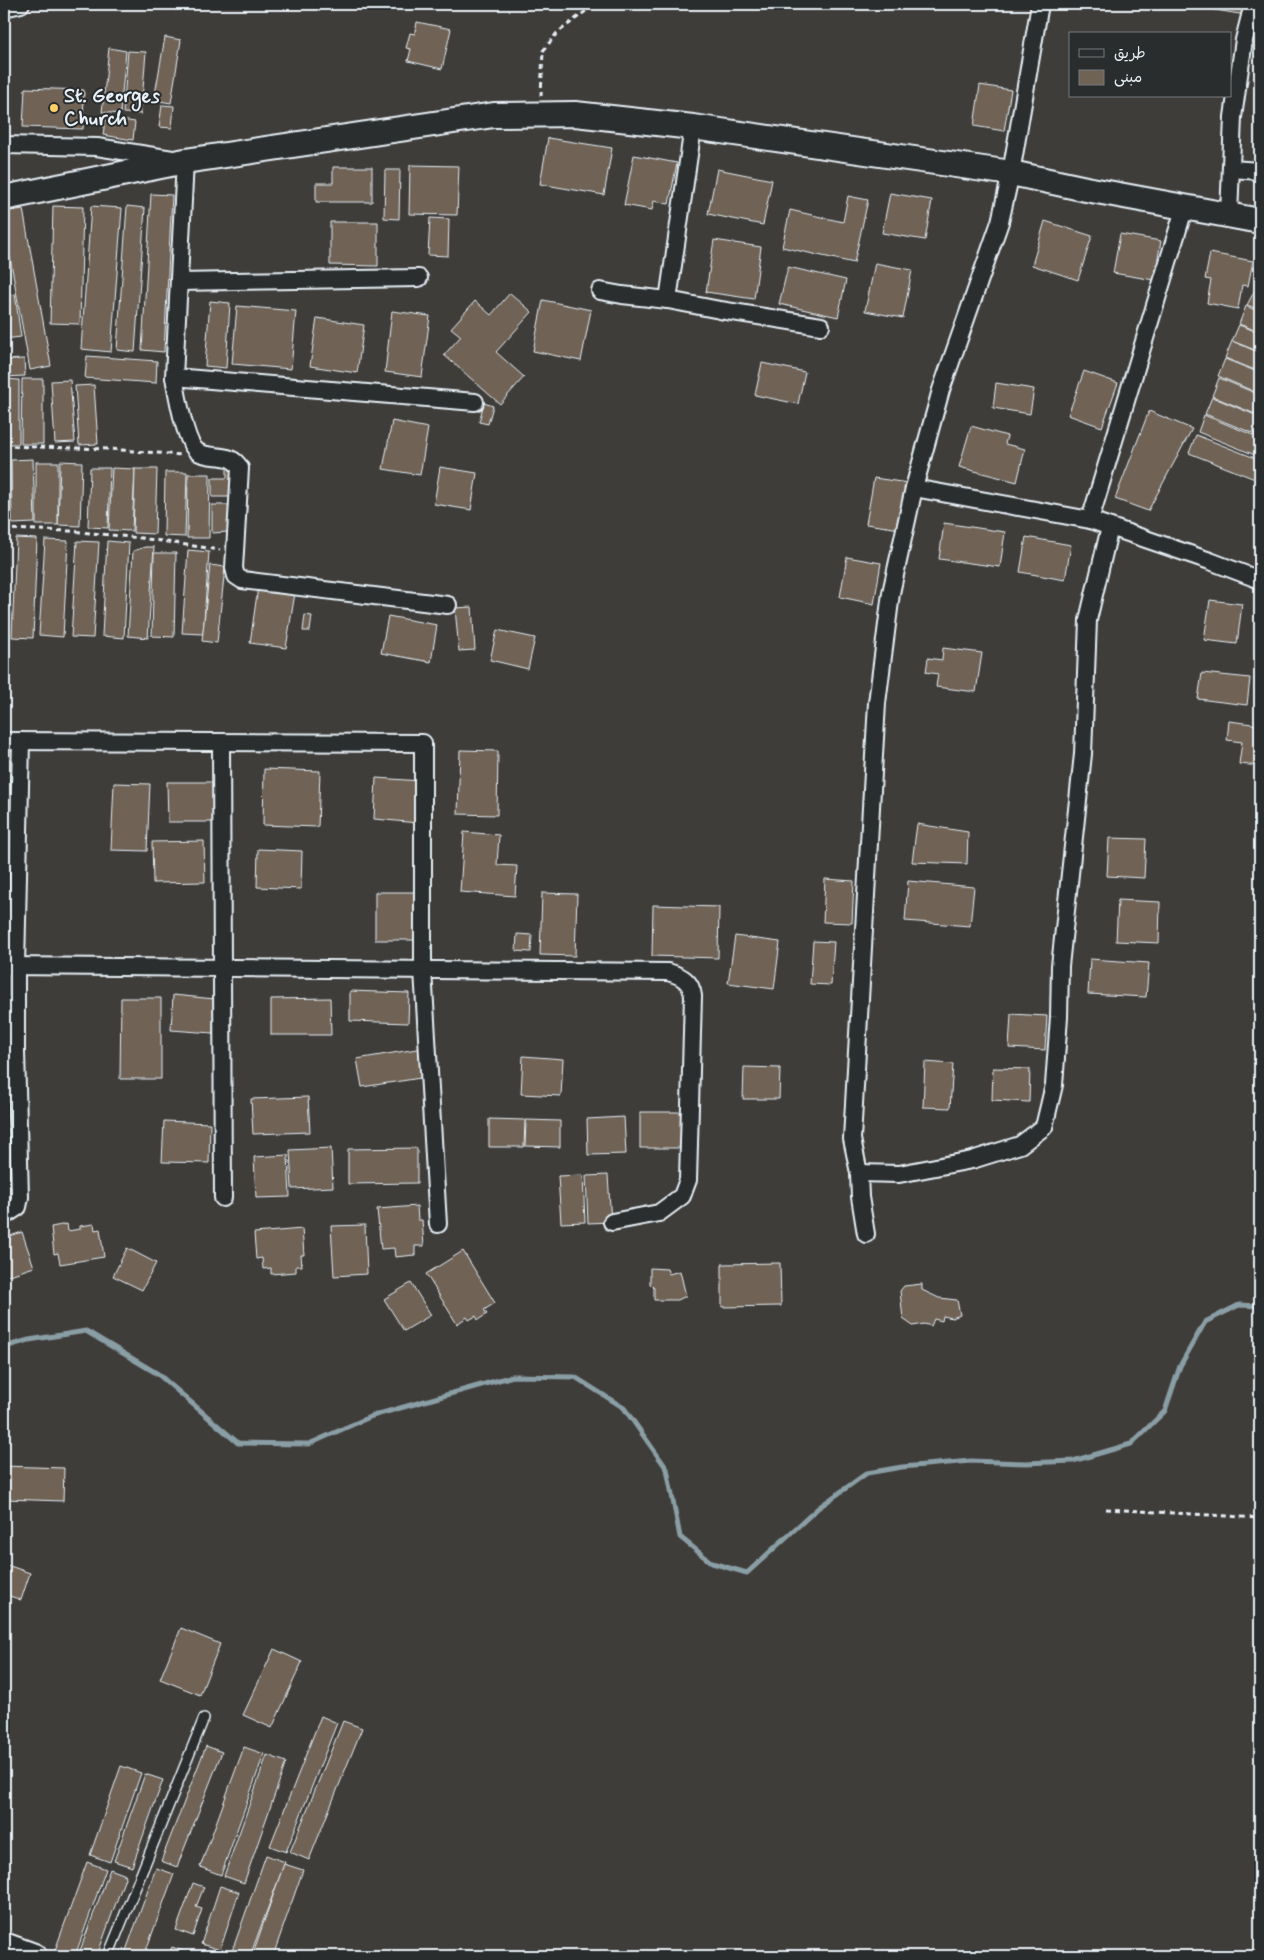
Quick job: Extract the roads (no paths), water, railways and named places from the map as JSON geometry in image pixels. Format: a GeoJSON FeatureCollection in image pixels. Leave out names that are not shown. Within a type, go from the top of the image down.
{"type":"FeatureCollection","features":[{"type":"Feature","properties":{"kind":"main road"},"geometry":{"type":"LineString","coordinates":[[4,198],[185,161],[494,115],[575,114],[693,127],[1011,173],[1086,189],[1260,221]]}},
{"type":"Feature","properties":{"kind":"main road"},"geometry":{"type":"LineString","coordinates":[[4,1946],[34,1956]]}},
{"type":"Feature","properties":{"kind":"street"},"geometry":{"type":"LineString","coordinates":[[4,8],[21,4]]}},
{"type":"Feature","properties":{"kind":"street"},"geometry":{"type":"LineString","coordinates":[[866,1234],[860,1197],[859,1173],[852,1139],[877,703],[891,593],[914,488],[941,390],[996,237],[1011,173],[1040,4]]}},
{"type":"Feature","properties":{"kind":"street"},"geometry":{"type":"LineString","coordinates":[[1229,215],[1233,117],[1244,40],[1253,4]]}},
{"type":"Feature","properties":{"kind":"street"},"geometry":{"type":"LineString","coordinates":[[668,300],[693,127]]}},
{"type":"Feature","properties":{"kind":"street"},"geometry":{"type":"LineString","coordinates":[[4,144],[97,147],[185,161],[174,377],[180,412],[191,443],[196,450],[206,455],[231,458],[237,462],[240,468],[234,568],[236,576],[242,580],[448,605]]}},
{"type":"Feature","properties":{"kind":"street"},"geometry":{"type":"LineString","coordinates":[[1231,169],[1260,171]]}},
{"type":"Feature","properties":{"kind":"street"},"geometry":{"type":"LineString","coordinates":[[1090,520],[1185,206]]}},
{"type":"Feature","properties":{"kind":"street"},"geometry":{"type":"LineString","coordinates":[[179,282],[419,278]]}},
{"type":"Feature","properties":{"kind":"street"},"geometry":{"type":"LineString","coordinates":[[600,291],[668,300],[821,326]]}},
{"type":"Feature","properties":{"kind":"street"},"geometry":{"type":"LineString","coordinates":[[174,377],[476,402]]}},
{"type":"Feature","properties":{"kind":"street"},"geometry":{"type":"LineString","coordinates":[[914,488],[1090,520],[1260,580]]}},
{"type":"Feature","properties":{"kind":"street"},"geometry":{"type":"LineString","coordinates":[[859,1173],[899,1174],[972,1160],[1020,1145],[1044,1127],[1054,1085],[1059,1018],[1060,966],[1082,754],[1088,620],[1110,527]]}},
{"type":"Feature","properties":{"kind":"street"},"geometry":{"type":"LineString","coordinates":[[4,741],[423,743],[423,970],[438,1224]]}},
{"type":"Feature","properties":{"kind":"street"},"geometry":{"type":"LineString","coordinates":[[4,1216],[18,1207],[20,1198],[16,1052],[10,966],[21,741]]}},
{"type":"Feature","properties":{"kind":"street"},"geometry":{"type":"LineString","coordinates":[[221,742],[223,1198]]}},
{"type":"Feature","properties":{"kind":"street"},"geometry":{"type":"LineString","coordinates":[[10,966],[668,972],[682,976],[689,983],[693,996],[688,1180],[682,1196],[659,1213],[612,1222]]}},
{"type":"Feature","properties":{"kind":"lane"},"geometry":{"type":"LineString","coordinates":[[108,1956],[204,1718]]}},
{"type":"Feature","properties":{"kind":"waterway"},"geometry":{"type":"LineString","coordinates":[[4,1347],[29,1340],[86,1331],[158,1374],[238,1443],[309,1444],[372,1416],[513,1376],[575,1377],[624,1408],[667,1469],[680,1537],[712,1563],[747,1573],[818,1508],[867,1473],[902,1467],[971,1461],[1026,1463],[1073,1461],[1131,1444],[1165,1411],[1180,1366],[1205,1322],[1239,1305],[1260,1306]]}},
{"type":"Feature","properties":{"kind":"place","name":"St. Georges Church"},"geometry":{"type":"Point","coordinates":[54,108]}}]}
